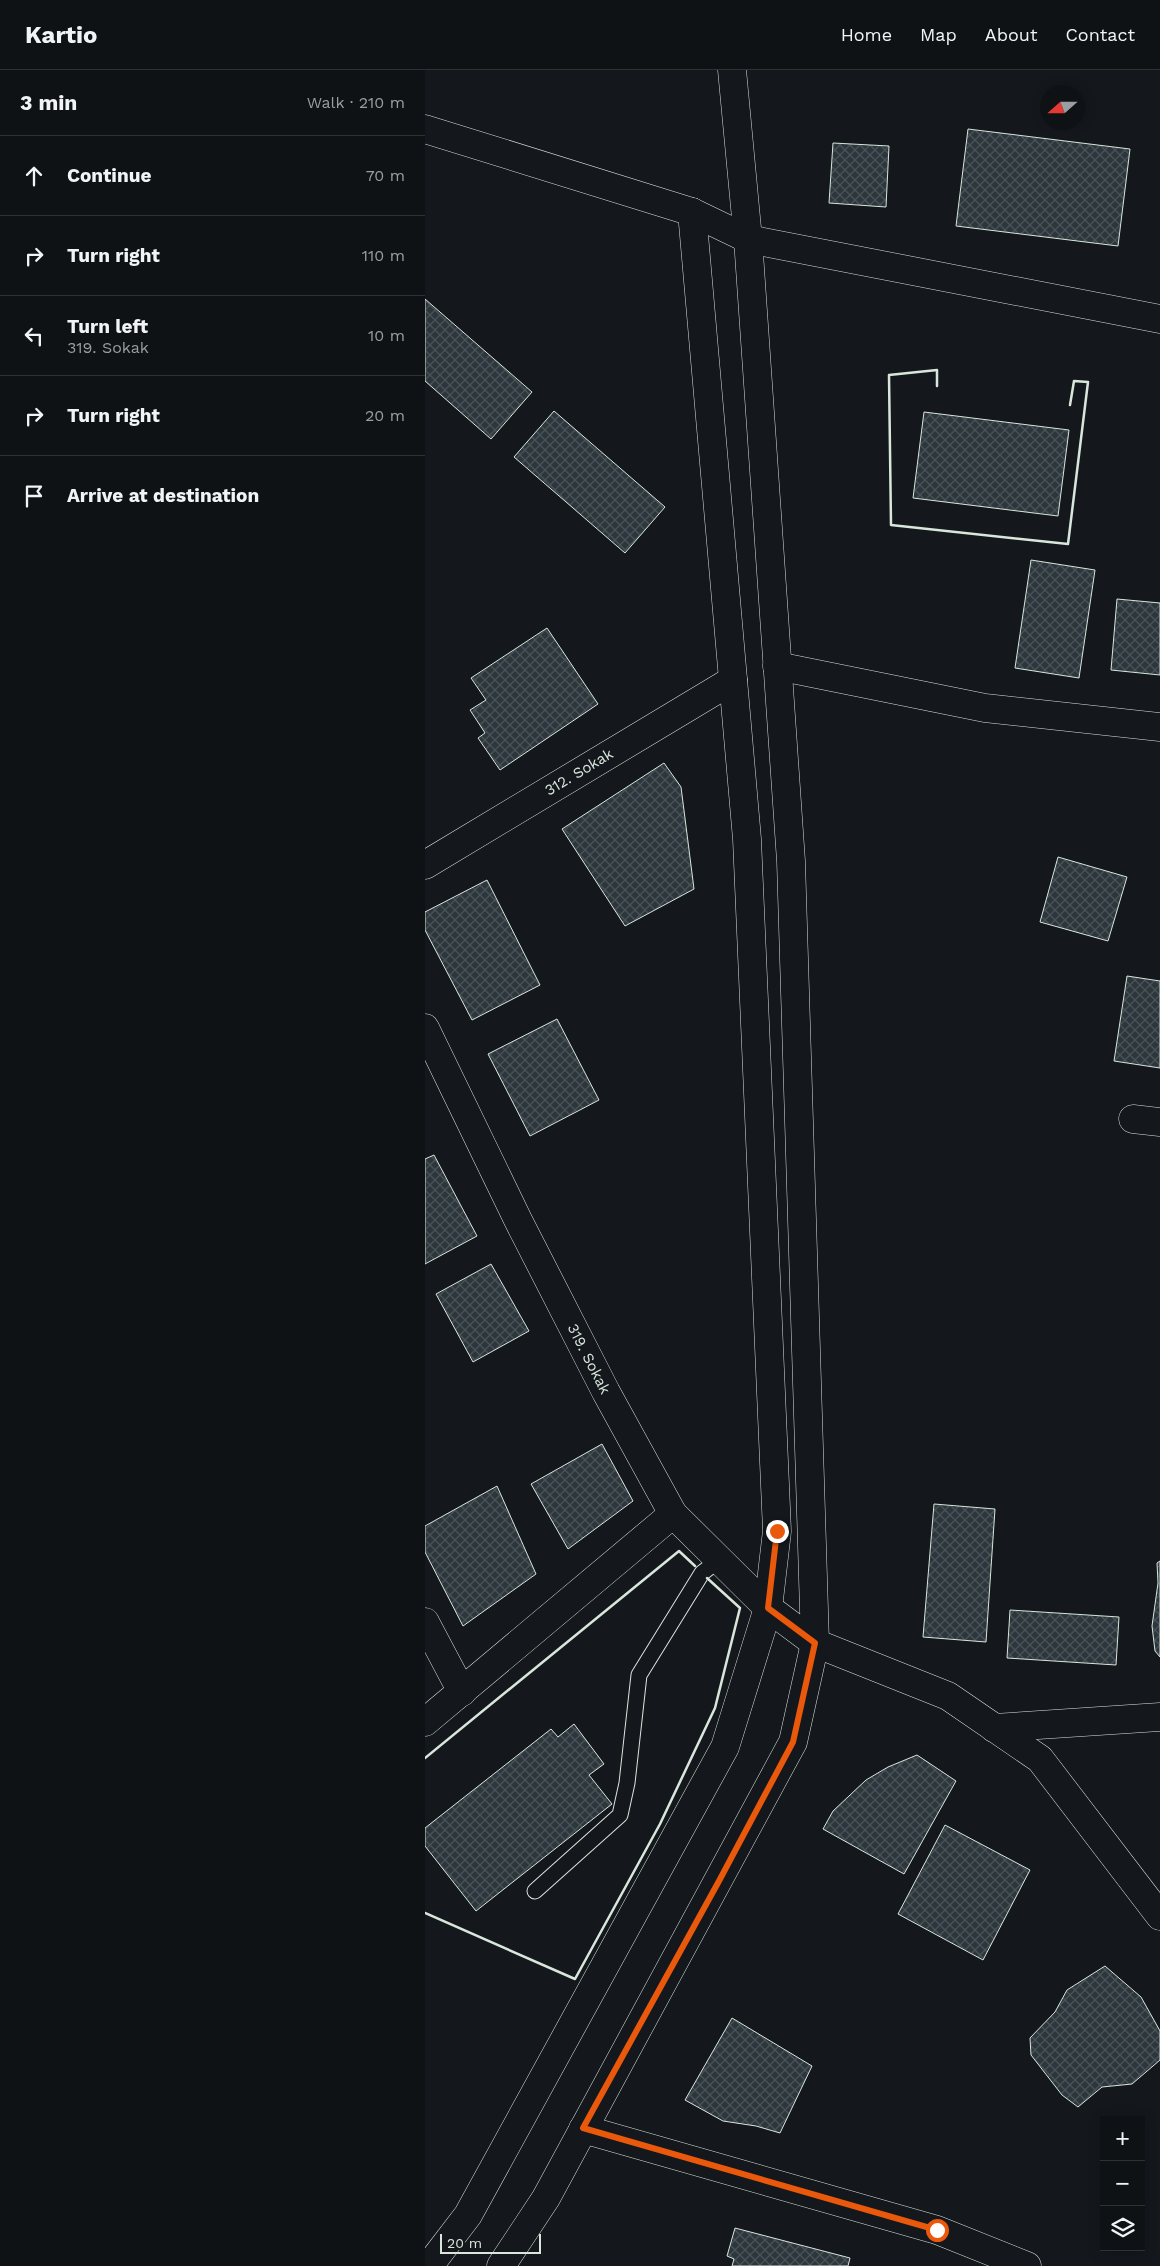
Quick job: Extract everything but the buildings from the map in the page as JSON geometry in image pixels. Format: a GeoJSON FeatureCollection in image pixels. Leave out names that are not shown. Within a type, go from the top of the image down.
{"type":"FeatureCollection","features":[{"type":"Feature","properties":{"kind":"street"},"geometry":{"type":"LineString","coordinates":[[501,2266],[546,2198],[793,1742],[815,1643],[791,861],[748,239],[732,70]]}},
{"type":"Feature","properties":{"kind":"street"},"geometry":{"type":"LineString","coordinates":[[425,129],[692,212],[748,239],[1160,319]]}},
{"type":"Feature","properties":{"kind":"street"},"geometry":{"type":"LineString","coordinates":[[429,2266],[468,2215],[725,1747],[768,1608],[777,1531],[747,839],[692,212]]}},
{"type":"Feature","properties":{"kind":"street"},"geometry":{"type":"LineString","coordinates":[[777,666],[985,708],[1160,728]]}},
{"type":"Feature","properties":{"kind":"street","name":"312. Sokak"},"geometry":{"type":"LineString","coordinates":[[425,865],[733,680]]}},
{"type":"Feature","properties":{"kind":"street","name":"319. Sokak"},"geometry":{"type":"LineString","coordinates":[[425,1028],[518,1220],[584,1349],[673,1514],[768,1608],[815,1643],[948,1696],[1040,1759],[1160,1916]]}},
{"type":"Feature","properties":{"kind":"street"},"geometry":{"type":"LineString","coordinates":[[1133,1118],[1160,1122]]}},
{"type":"Feature","properties":{"kind":"street"},"geometry":{"type":"LineString","coordinates":[[425,1722],[673,1514]]}},
{"type":"Feature","properties":{"kind":"street"},"geometry":{"type":"LineString","coordinates":[[425,1622],[462,1692]]}},
{"type":"Feature","properties":{"kind":"street"},"geometry":{"type":"LineString","coordinates":[[994,1728],[1160,1717]]}},
{"type":"Feature","properties":{"kind":"street"},"geometry":{"type":"LineString","coordinates":[[583,2128],[937,2230],[1027,2266]]}},
{"type":"Feature","properties":{"kind":"lane"},"geometry":{"type":"LineString","coordinates":[[535,1891],[620,1815],[627,1783],[639,1675],[702,1573],[720,1559]]}},
{"type":"Feature","properties":{"kind":"wall"},"geometry":{"type":"LineString","coordinates":[[937,386],[937,370],[889,375],[891,525],[1068,544],[1088,382],[1074,381],[1070,405]]}},
{"type":"Feature","properties":{"kind":"wall"},"geometry":{"type":"LineString","coordinates":[[425,1758],[679,1551],[695,1566]]}},
{"type":"Feature","properties":{"kind":"wall"},"geometry":{"type":"LineString","coordinates":[[425,1913],[575,1979],[660,1824],[715,1708],[740,1608],[707,1578]]}},
{"type":"Feature","properties":{"kind":"route"},"geometry":{"type":"LineString","coordinates":[[777,1531],[768,1608],[815,1643],[793,1742],[583,2128],[937,2230]]}}]}
